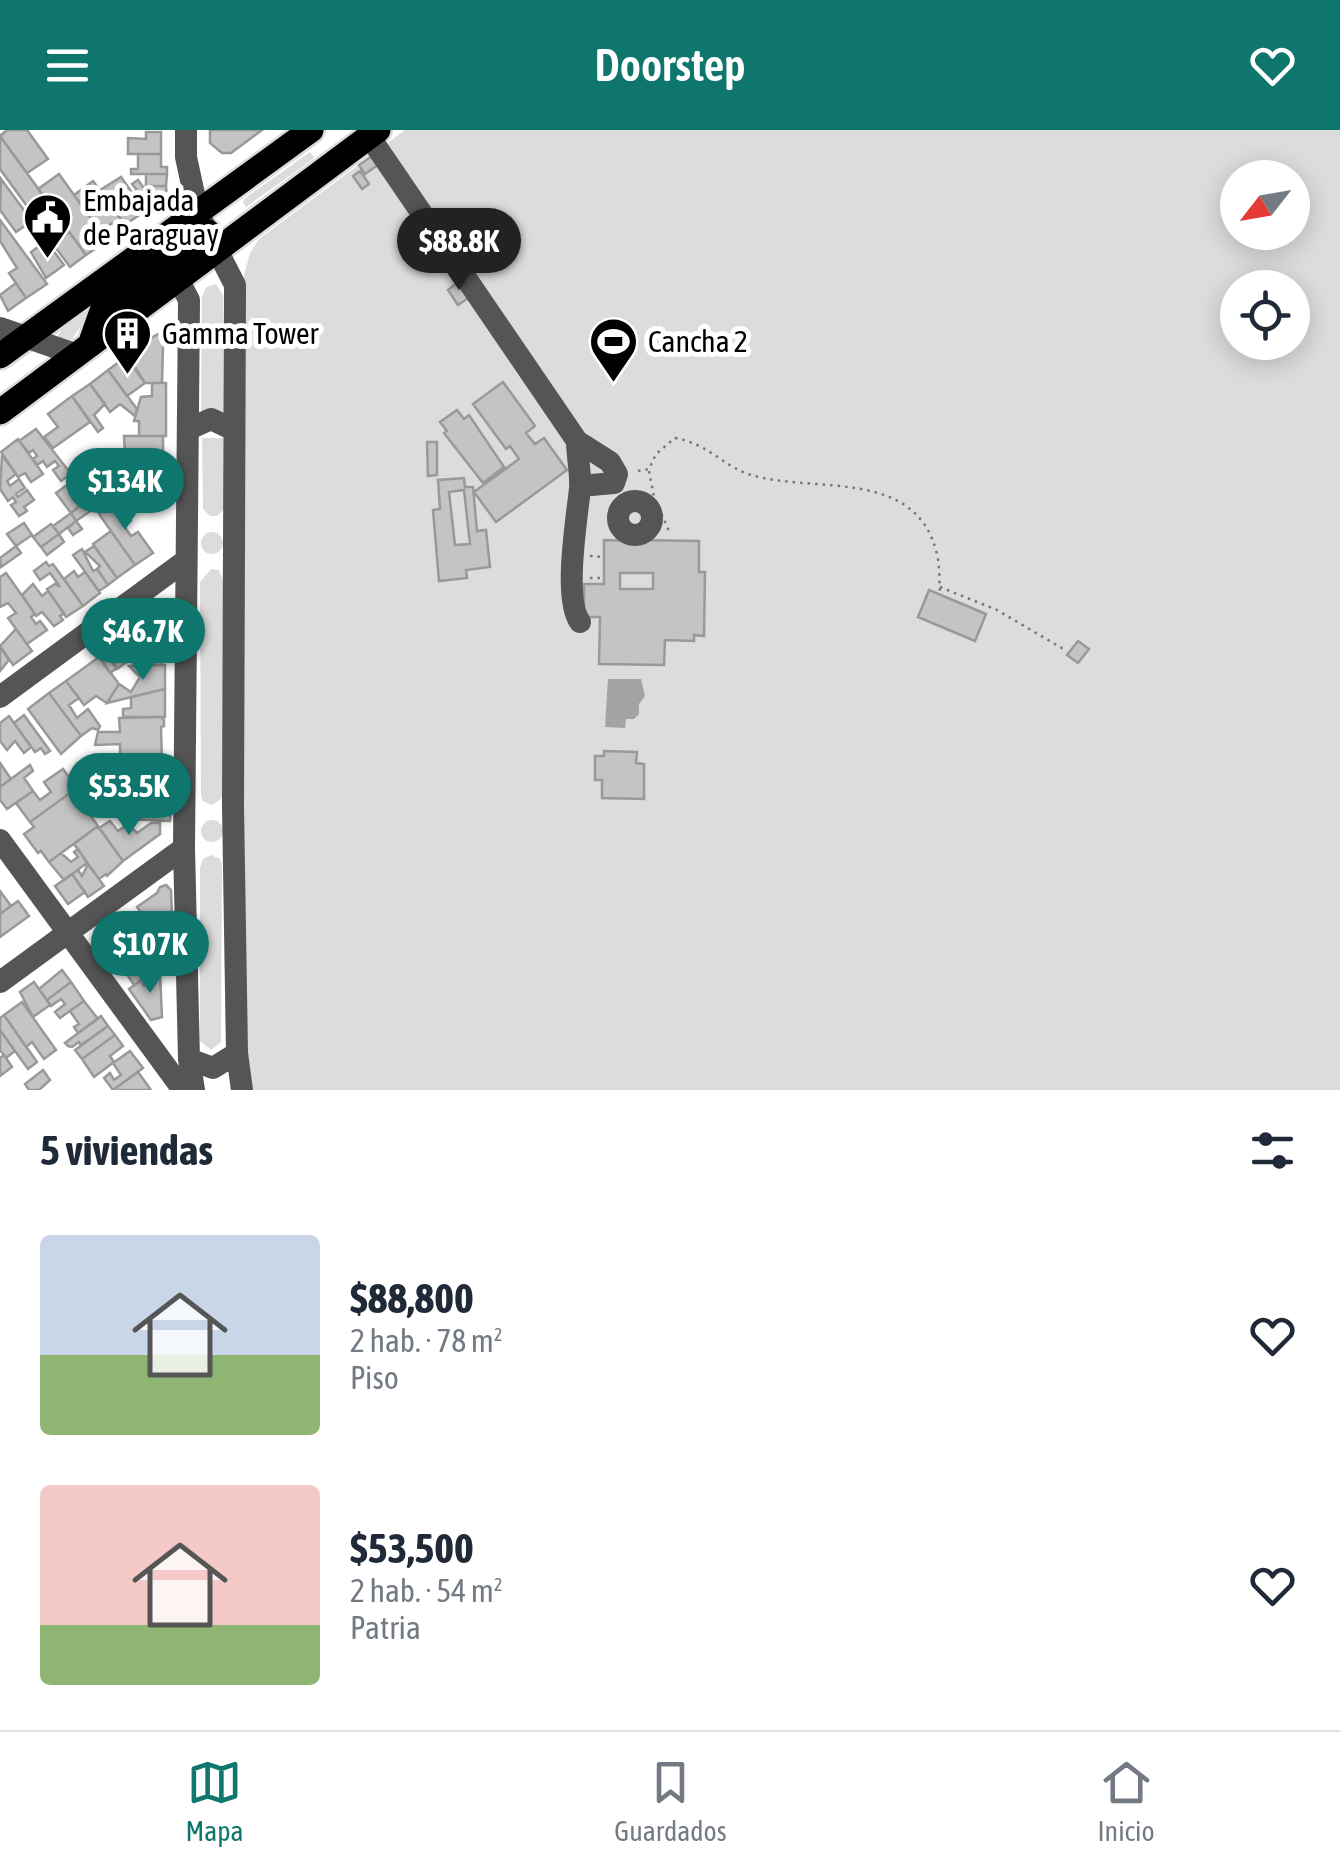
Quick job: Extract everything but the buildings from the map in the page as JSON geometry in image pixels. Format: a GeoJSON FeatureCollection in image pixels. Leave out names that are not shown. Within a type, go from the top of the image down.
{"type":"FeatureCollection","features":[{"type":"Feature","properties":{"kind":"main road"},"geometry":{"type":"LineString","coordinates":[[83,350],[102,311],[208,231],[310,130]]}},
{"type":"Feature","properties":{"kind":"main road"},"geometry":{"type":"LineString","coordinates":[[0,356],[25,337],[363,135]]}},
{"type":"Feature","properties":{"kind":"main road"},"geometry":{"type":"LineString","coordinates":[[0,412],[178,279],[208,231]]}},
{"type":"Feature","properties":{"kind":"street"},"geometry":{"type":"LineString","coordinates":[[186,130],[186,157],[208,231],[235,284],[233,806],[242,1090]]}},
{"type":"Feature","properties":{"kind":"street"},"geometry":{"type":"LineString","coordinates":[[363,135],[577,441],[610,462],[620,487]]}},
{"type":"Feature","properties":{"kind":"street"},"geometry":{"type":"LineString","coordinates":[[178,279],[190,300],[184,848],[194,1090]]}},
{"type":"Feature","properties":{"kind":"street"},"geometry":{"type":"LineString","coordinates":[[0,328],[83,350]]}},
{"type":"Feature","properties":{"kind":"street"},"geometry":{"type":"LineString","coordinates":[[189,429],[211,420],[234,430]]}},
{"type":"Feature","properties":{"kind":"street"},"geometry":{"type":"LineString","coordinates":[[577,441],[580,486],[573,529],[572,603],[580,622]]}},
{"type":"Feature","properties":{"kind":"street"},"geometry":{"type":"LineString","coordinates":[[580,486],[620,487],[645,503],[661,520]]}},
{"type":"Feature","properties":{"kind":"street"},"geometry":{"type":"LineString","coordinates":[[0,697],[186,561]]}},
{"type":"Feature","properties":{"kind":"street"},"geometry":{"type":"LineString","coordinates":[[0,840],[183,1090]]}},
{"type":"Feature","properties":{"kind":"street"},"geometry":{"type":"LineString","coordinates":[[0,982],[184,848]]}},
{"type":"Feature","properties":{"kind":"street"},"geometry":{"type":"LineString","coordinates":[[190,1059],[213,1068],[238,1053]]}},
{"type":"Feature","properties":{"kind":"street"},"geometry":{"type":"LineString","coordinates":[[222,1090],[230,1090]]}},
{"type":"Feature","properties":{"kind":"path"},"geometry":{"type":"LineString","coordinates":[[661,520],[649,469],[656,454],[675,438],[700,445],[746,474],[893,496],[911,509],[927,530],[937,554],[940,593]]}},
{"type":"Feature","properties":{"kind":"path"},"geometry":{"type":"LineString","coordinates":[[620,487],[649,469]]}},
{"type":"Feature","properties":{"kind":"path"},"geometry":{"type":"LineString","coordinates":[[939,586],[997,610],[1065,650]]}},
{"type":"Feature","properties":{"kind":"shaded area"},"geometry":{"type":"Polygon","coordinates":[[[405,130],[1340,130],[1340,1090],[253,1090],[243,1017],[244,275],[259,239],[405,130]]]}},
{"type":"Feature","properties":{"kind":"shaded area"},"geometry":{"type":"Polygon","coordinates":[[[310,152],[312,160],[246,207],[245,198],[310,152]]]}},
{"type":"Feature","properties":{"kind":"shaded area"},"geometry":{"type":"Polygon","coordinates":[[[183,238],[90,312],[70,342],[61,341],[58,336],[63,327],[183,238]]]}},
{"type":"Feature","properties":{"kind":"shaded area"},"geometry":{"type":"Polygon","coordinates":[[[216,284],[223,295],[224,413],[201,413],[202,297],[206,287],[216,284]]]}},
{"type":"Feature","properties":{"kind":"shaded area"},"geometry":{"type":"Polygon","coordinates":[[[202,438],[223,438],[224,509],[217,516],[210,516],[203,509],[202,438]]]}},
{"type":"Feature","properties":{"kind":"shaded area"},"geometry":{"type":"Polygon","coordinates":[[[208,532],[216,532],[223,543],[216,554],[208,554],[201,547],[201,539],[208,532]]]}},
{"type":"Feature","properties":{"kind":"shaded area"},"geometry":{"type":"Polygon","coordinates":[[[211,569],[219,570],[223,581],[223,794],[212,805],[203,801],[201,795],[200,582],[211,569]]]}},
{"type":"Feature","properties":{"kind":"shaded area"},"geometry":{"type":"Polygon","coordinates":[[[608,679],[641,679],[645,696],[639,704],[639,714],[626,719],[625,728],[605,727],[608,679]]]}},
{"type":"Feature","properties":{"kind":"shaded area"},"geometry":{"type":"Polygon","coordinates":[[[208,820],[216,820],[223,831],[216,842],[208,842],[201,835],[201,827],[208,820]]]}},
{"type":"Feature","properties":{"kind":"shaded area"},"geometry":{"type":"Polygon","coordinates":[[[211,855],[222,864],[221,1042],[211,1050],[200,1041],[200,868],[203,859],[211,855]]]}},
{"type":"Feature","properties":{"kind":"place","name":"Embajada de Paraguay"},"geometry":{"type":"Point","coordinates":[48,260]}},
{"type":"Feature","properties":{"kind":"place","name":"Gamma Tower"},"geometry":{"type":"Point","coordinates":[127,376]}},
{"type":"Feature","properties":{"kind":"place","name":"Cancha 2"},"geometry":{"type":"Point","coordinates":[613,384]}}]}
